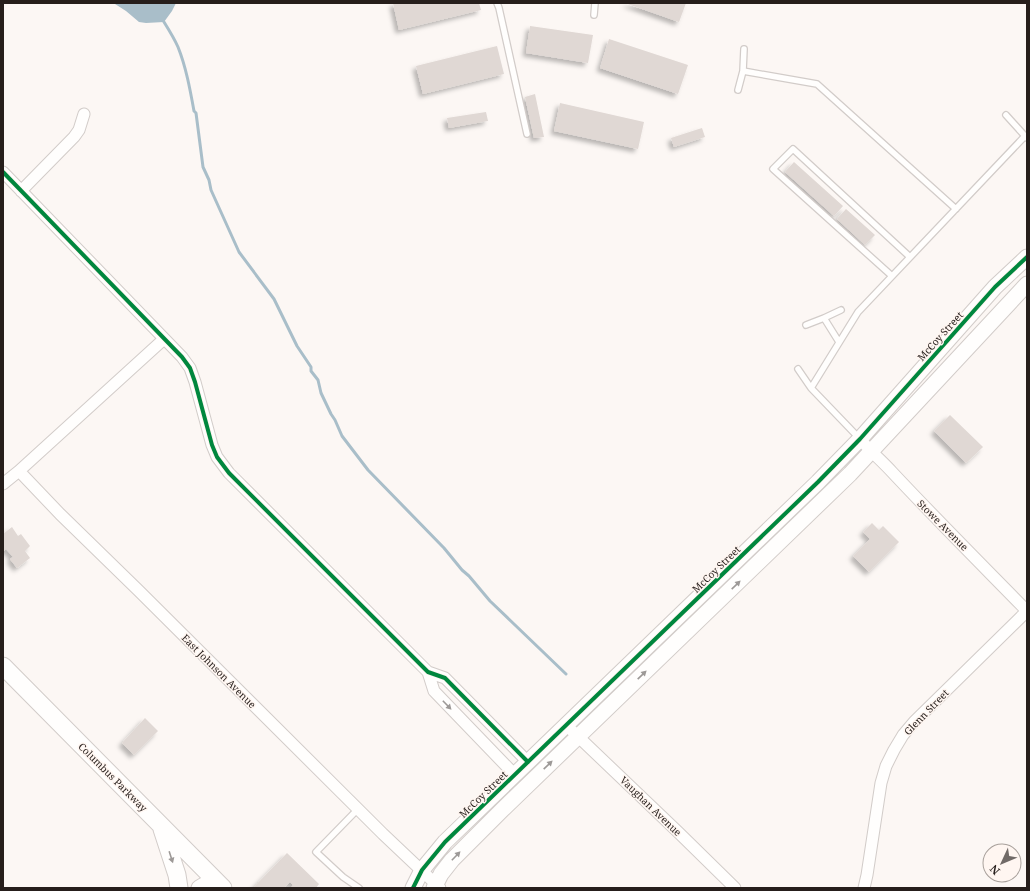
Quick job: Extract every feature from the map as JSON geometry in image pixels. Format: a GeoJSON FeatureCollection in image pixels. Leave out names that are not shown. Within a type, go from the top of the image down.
{"type":"FeatureCollection","features":[{"type":"Feature","properties":{"kind":"main road","name":"Columbus Parkway"},"geometry":{"type":"LineString","coordinates":[[3,666],[219,886]]}},
{"type":"Feature","properties":{"kind":"main road"},"geometry":{"type":"LineString","coordinates":[[161,827],[177,875],[179,888]]}},
{"type":"Feature","properties":{"kind":"street"},"geometry":{"type":"LineString","coordinates":[[21,191],[74,137],[79,130],[84,114]]}},
{"type":"Feature","properties":{"kind":"street"},"geometry":{"type":"LineString","coordinates":[[3,172],[182,357],[190,368],[195,382],[216,457],[235,478],[428,672],[445,678],[528,762]]}},
{"type":"Feature","properties":{"kind":"street","name":"McCoy Street"},"geometry":{"type":"LineString","coordinates":[[413,888],[422,870],[445,842],[818,482],[860,439],[995,287],[1027,257]]}},
{"type":"Feature","properties":{"kind":"street"},"geometry":{"type":"LineString","coordinates":[[436,886],[441,874],[452,860],[507,805],[872,452],[1027,284]]}},
{"type":"Feature","properties":{"kind":"street"},"geometry":{"type":"LineString","coordinates":[[3,484],[164,339]]}},
{"type":"Feature","properties":{"kind":"street","name":"Stowe Avenue"},"geometry":{"type":"LineString","coordinates":[[860,439],[1027,611]]}},
{"type":"Feature","properties":{"kind":"street","name":"East Johnson Avenue"},"geometry":{"type":"LineString","coordinates":[[19,471],[60,514],[382,834],[422,870],[436,886]]}},
{"type":"Feature","properties":{"kind":"street","name":"Glenn Street"},"geometry":{"type":"LineString","coordinates":[[864,888],[881,782],[886,766],[894,750],[914,722],[1027,611]]}},
{"type":"Feature","properties":{"kind":"street"},"geometry":{"type":"LineString","coordinates":[[428,672],[434,691],[515,775]]}},
{"type":"Feature","properties":{"kind":"street","name":"Vaughan Avenue"},"geometry":{"type":"LineString","coordinates":[[566,725],[735,888]]}},
{"type":"Feature","properties":{"kind":"street"},"geometry":{"type":"LineString","coordinates":[[199,888],[204,885],[219,886]]}},
{"type":"Feature","properties":{"kind":"lane"},"geometry":{"type":"LineString","coordinates":[[497,3],[527,134]]}},
{"type":"Feature","properties":{"kind":"lane"},"geometry":{"type":"LineString","coordinates":[[594,15],[595,3]]}},
{"type":"Feature","properties":{"kind":"lane"},"geometry":{"type":"LineString","coordinates":[[738,90],[743,71],[744,49]]}},
{"type":"Feature","properties":{"kind":"lane"},"geometry":{"type":"LineString","coordinates":[[743,71],[817,84],[956,209]]}},
{"type":"Feature","properties":{"kind":"lane"},"geometry":{"type":"LineString","coordinates":[[811,388],[858,312],[910,256],[1026,137],[1006,115]]}},
{"type":"Feature","properties":{"kind":"lane"},"geometry":{"type":"LineString","coordinates":[[892,276],[773,169],[793,149],[910,256]]}},
{"type":"Feature","properties":{"kind":"lane"},"geometry":{"type":"LineString","coordinates":[[806,325],[841,310]]}},
{"type":"Feature","properties":{"kind":"lane"},"geometry":{"type":"LineString","coordinates":[[824,318],[839,342]]}},
{"type":"Feature","properties":{"kind":"lane"},"geometry":{"type":"LineString","coordinates":[[798,369],[811,388],[860,439]]}},
{"type":"Feature","properties":{"kind":"lane"},"geometry":{"type":"LineString","coordinates":[[358,809],[316,852],[359,888]]}},
{"type":"Feature","properties":{"kind":"water"},"geometry":{"type":"Polygon","coordinates":[[[97,3],[176,3],[164,22],[146,23],[139,22],[115,4],[97,3]]]}},
{"type":"Feature","properties":{"kind":"building"},"geometry":{"type":"Polygon","coordinates":[[[393,3],[479,3],[481,10],[399,30],[393,3]]]}},
{"type":"Feature","properties":{"kind":"building"},"geometry":{"type":"Polygon","coordinates":[[[625,3],[686,3],[679,22],[625,3]]]}},
{"type":"Feature","properties":{"kind":"building"},"geometry":{"type":"Polygon","coordinates":[[[530,26],[593,35],[588,63],[526,53],[530,26]]]}},
{"type":"Feature","properties":{"kind":"building"},"geometry":{"type":"Polygon","coordinates":[[[609,39],[688,65],[678,94],[600,68],[609,39]]]}},
{"type":"Feature","properties":{"kind":"building"},"geometry":{"type":"Polygon","coordinates":[[[497,46],[504,74],[423,94],[416,66],[497,46]]]}},
{"type":"Feature","properties":{"kind":"building"},"geometry":{"type":"Polygon","coordinates":[[[535,94],[544,137],[534,138],[525,97],[535,94]]]}},
{"type":"Feature","properties":{"kind":"building"},"geometry":{"type":"Polygon","coordinates":[[[560,103],[644,122],[638,149],[554,131],[560,103]]]}},
{"type":"Feature","properties":{"kind":"building"},"geometry":{"type":"Polygon","coordinates":[[[486,112],[488,121],[449,128],[447,118],[486,112]]]}},
{"type":"Feature","properties":{"kind":"building"},"geometry":{"type":"Polygon","coordinates":[[[702,128],[705,137],[674,147],[671,138],[702,128]]]}},
{"type":"Feature","properties":{"kind":"building"},"geometry":{"type":"Polygon","coordinates":[[[794,162],[843,206],[834,216],[785,172],[794,162]]]}},
{"type":"Feature","properties":{"kind":"building"},"geometry":{"type":"Polygon","coordinates":[[[846,209],[875,235],[865,245],[837,219],[846,209]]]}},
{"type":"Feature","properties":{"kind":"building"},"geometry":{"type":"Polygon","coordinates":[[[950,415],[983,447],[966,463],[934,431],[950,415]]]}},
{"type":"Feature","properties":{"kind":"building"},"geometry":{"type":"Polygon","coordinates":[[[872,523],[879,530],[883,526],[899,542],[869,572],[853,556],[870,539],[863,532],[872,523]]]}},
{"type":"Feature","properties":{"kind":"building"},"geometry":{"type":"Polygon","coordinates":[[[12,527],[18,536],[21,534],[30,546],[25,551],[30,558],[17,568],[10,559],[13,557],[6,549],[3,552],[3,534],[12,527]]]}},
{"type":"Feature","properties":{"kind":"building"},"geometry":{"type":"Polygon","coordinates":[[[145,718],[158,731],[134,755],[122,743],[145,718]]]}},
{"type":"Feature","properties":{"kind":"building"},"geometry":{"type":"Polygon","coordinates":[[[287,853],[319,884],[316,888],[291,888],[293,885],[290,882],[284,888],[253,888],[287,853]]]}},
{"type":"Feature","properties":{"kind":"waterway"},"geometry":{"type":"LineString","coordinates":[[164,22],[178,47],[186,70],[194,111],[196,113],[203,167],[209,180],[211,190],[239,252],[274,299],[297,346],[311,367],[311,371],[318,380],[321,393],[342,436],[368,470],[444,548],[490,601],[566,674]]}},
{"type":"Feature","properties":{"kind":"cycle path"},"geometry":{"type":"LineString","coordinates":[[3,172],[182,357],[190,368],[195,382],[212,445],[217,457],[229,473],[428,672],[445,678],[528,762]]}},
{"type":"Feature","properties":{"kind":"cycle path"},"geometry":{"type":"LineString","coordinates":[[413,888],[422,870],[445,842],[818,482],[860,439],[995,287],[1027,257]]}}]}
